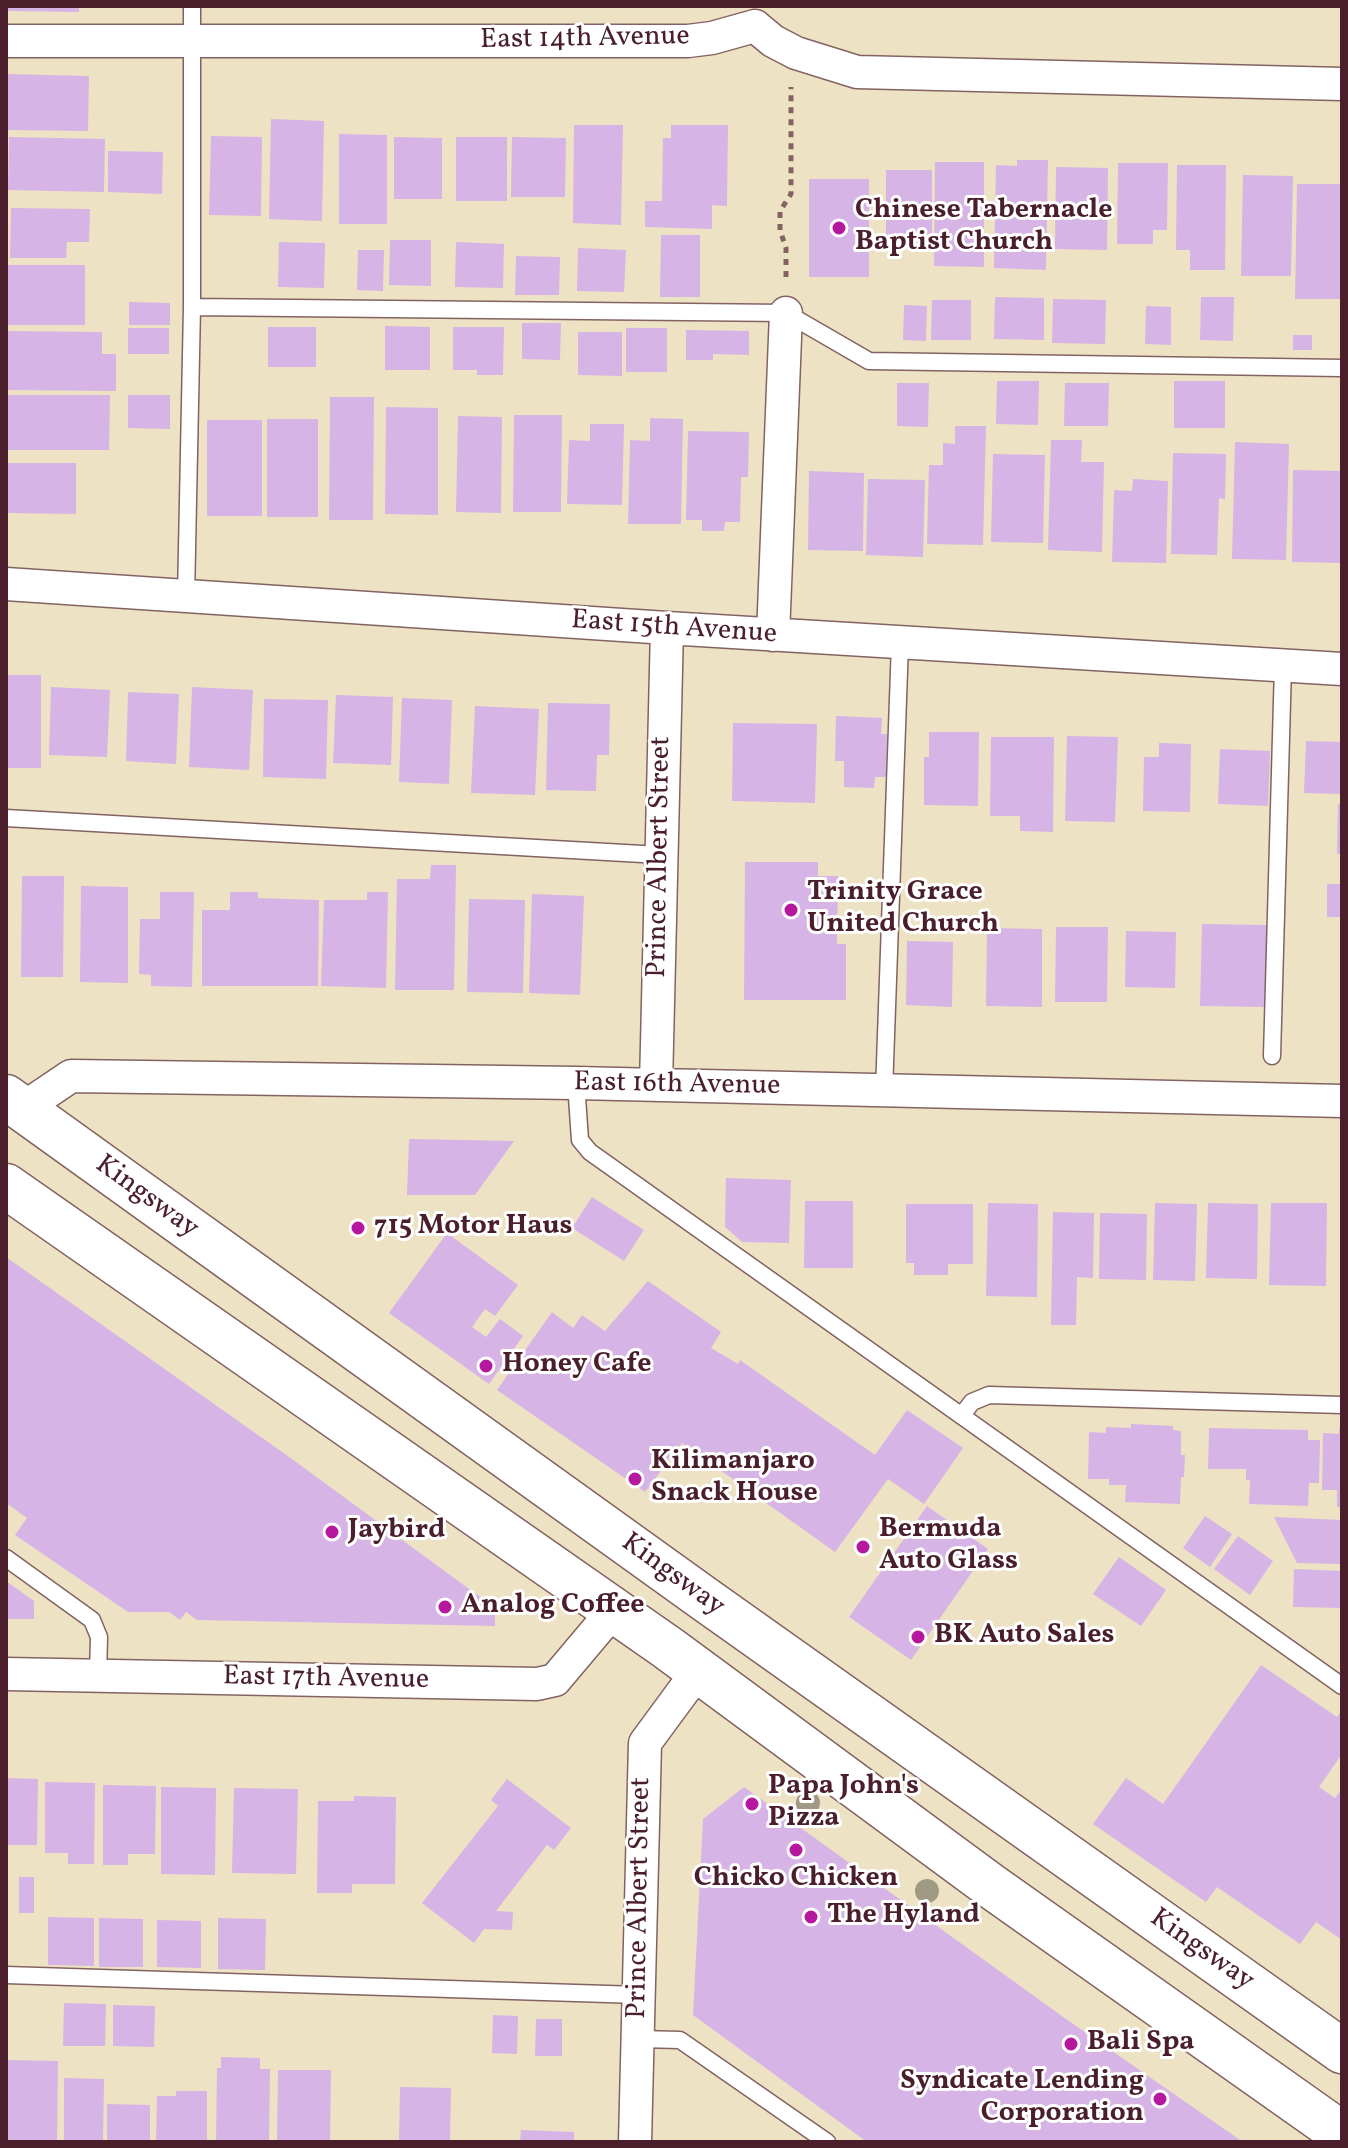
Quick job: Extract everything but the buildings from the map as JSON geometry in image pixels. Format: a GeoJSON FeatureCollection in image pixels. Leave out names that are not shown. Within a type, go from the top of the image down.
{"type":"FeatureCollection","features":[{"type":"Feature","properties":{"kind":"main road","name":"Kingsway"},"geometry":{"type":"LineString","coordinates":[[14,1103],[693,1591],[1342,2051]]}},
{"type":"Feature","properties":{"kind":"main road"},"geometry":{"type":"LineString","coordinates":[[6,1186],[614,1610],[991,1886],[1342,2134]]}},
{"type":"Feature","properties":{"kind":"street","name":"East 14th Avenue"},"geometry":{"type":"LineString","coordinates":[[6,41],[688,41],[712,38],[755,16],[773,41],[796,53],[857,72],[1342,84]]}},
{"type":"Feature","properties":{"kind":"street"},"geometry":{"type":"LineString","coordinates":[[773,635],[786,313]]}},
{"type":"Feature","properties":{"kind":"street","name":"East 15th Avenue"},"geometry":{"type":"LineString","coordinates":[[6,584],[1342,669]]}},
{"type":"Feature","properties":{"kind":"street","name":"Prince Albert Street"},"geometry":{"type":"LineString","coordinates":[[656,1085],[667,628]]}},
{"type":"Feature","properties":{"kind":"street","name":"East 16th Avenue"},"geometry":{"type":"LineString","coordinates":[[14,1103],[71,1076],[576,1083],[1342,1101]]}},
{"type":"Feature","properties":{"kind":"street","name":"East 17th Avenue"},"geometry":{"type":"LineString","coordinates":[[6,1674],[537,1684],[555,1680],[614,1610]]}},
{"type":"Feature","properties":{"kind":"street","name":"Prince Albert Street"},"geometry":{"type":"LineString","coordinates":[[635,2142],[645,1743],[698,1671]]}},
{"type":"Feature","properties":{"kind":"lane"},"geometry":{"type":"LineString","coordinates":[[186,597],[192,307],[192,6]]}},
{"type":"Feature","properties":{"kind":"lane"},"geometry":{"type":"LineString","coordinates":[[192,307],[786,313],[869,361],[1342,368]]}},
{"type":"Feature","properties":{"kind":"lane"},"geometry":{"type":"LineString","coordinates":[[884,1091],[900,643]]}},
{"type":"Feature","properties":{"kind":"lane"},"geometry":{"type":"LineString","coordinates":[[1272,1056],[1283,666]]}},
{"type":"Feature","properties":{"kind":"lane"},"geometry":{"type":"LineString","coordinates":[[6,818],[660,855]]}},
{"type":"Feature","properties":{"kind":"lane"},"geometry":{"type":"LineString","coordinates":[[576,1083],[580,1140],[590,1152],[1342,1686]]}},
{"type":"Feature","properties":{"kind":"lane"},"geometry":{"type":"LineString","coordinates":[[962,1415],[972,1402],[989,1395],[1342,1405]]}},
{"type":"Feature","properties":{"kind":"lane"},"geometry":{"type":"LineString","coordinates":[[6,1558],[92,1620],[99,1637],[98,1675]]}},
{"type":"Feature","properties":{"kind":"lane"},"geometry":{"type":"LineString","coordinates":[[6,1975],[639,1995]]}},
{"type":"Feature","properties":{"kind":"lane"},"geometry":{"type":"LineString","coordinates":[[638,2039],[685,2042],[827,2142]]}},
{"type":"Feature","properties":{"kind":"path"},"geometry":{"type":"LineString","coordinates":[[786,313],[786,248],[780,230],[780,211],[791,194],[791,74]]}},
{"type":"Feature","properties":{"kind":"place","name":"Chinese Tabernacle Baptist Church"},"geometry":{"type":"Point","coordinates":[839,228]}},
{"type":"Feature","properties":{"kind":"place","name":"Trinity Grace United Church"},"geometry":{"type":"Point","coordinates":[791,910]}},
{"type":"Feature","properties":{"kind":"place","name":"715 Motor Haus"},"geometry":{"type":"Point","coordinates":[358,1228]}},
{"type":"Feature","properties":{"kind":"place","name":"Honey Cafe"},"geometry":{"type":"Point","coordinates":[486,1366]}},
{"type":"Feature","properties":{"kind":"place","name":"Kilimanjaro Snack House"},"geometry":{"type":"Point","coordinates":[635,1479]}},
{"type":"Feature","properties":{"kind":"place","name":"Jaybird"},"geometry":{"type":"Point","coordinates":[332,1532]}},
{"type":"Feature","properties":{"kind":"place","name":"Bermuda Auto Glass"},"geometry":{"type":"Point","coordinates":[863,1547]}},
{"type":"Feature","properties":{"kind":"place","name":"Analog Coffee"},"geometry":{"type":"Point","coordinates":[445,1607]}},
{"type":"Feature","properties":{"kind":"place","name":"BK Auto Sales"},"geometry":{"type":"Point","coordinates":[918,1637]}},
{"type":"Feature","properties":{"kind":"place","name":"Papa John's Pizza"},"geometry":{"type":"Point","coordinates":[752,1804]}},
{"type":"Feature","properties":{"kind":"place","name":"Chicko Chicken"},"geometry":{"type":"Point","coordinates":[796,1850]}},
{"type":"Feature","properties":{"kind":"place","name":"The Hyland"},"geometry":{"type":"Point","coordinates":[811,1917]}},
{"type":"Feature","properties":{"kind":"place","name":"Bali Spa"},"geometry":{"type":"Point","coordinates":[1071,2044]}},
{"type":"Feature","properties":{"kind":"place","name":"Syndicate Lending Corporation"},"geometry":{"type":"Point","coordinates":[1160,2099]}}]}
